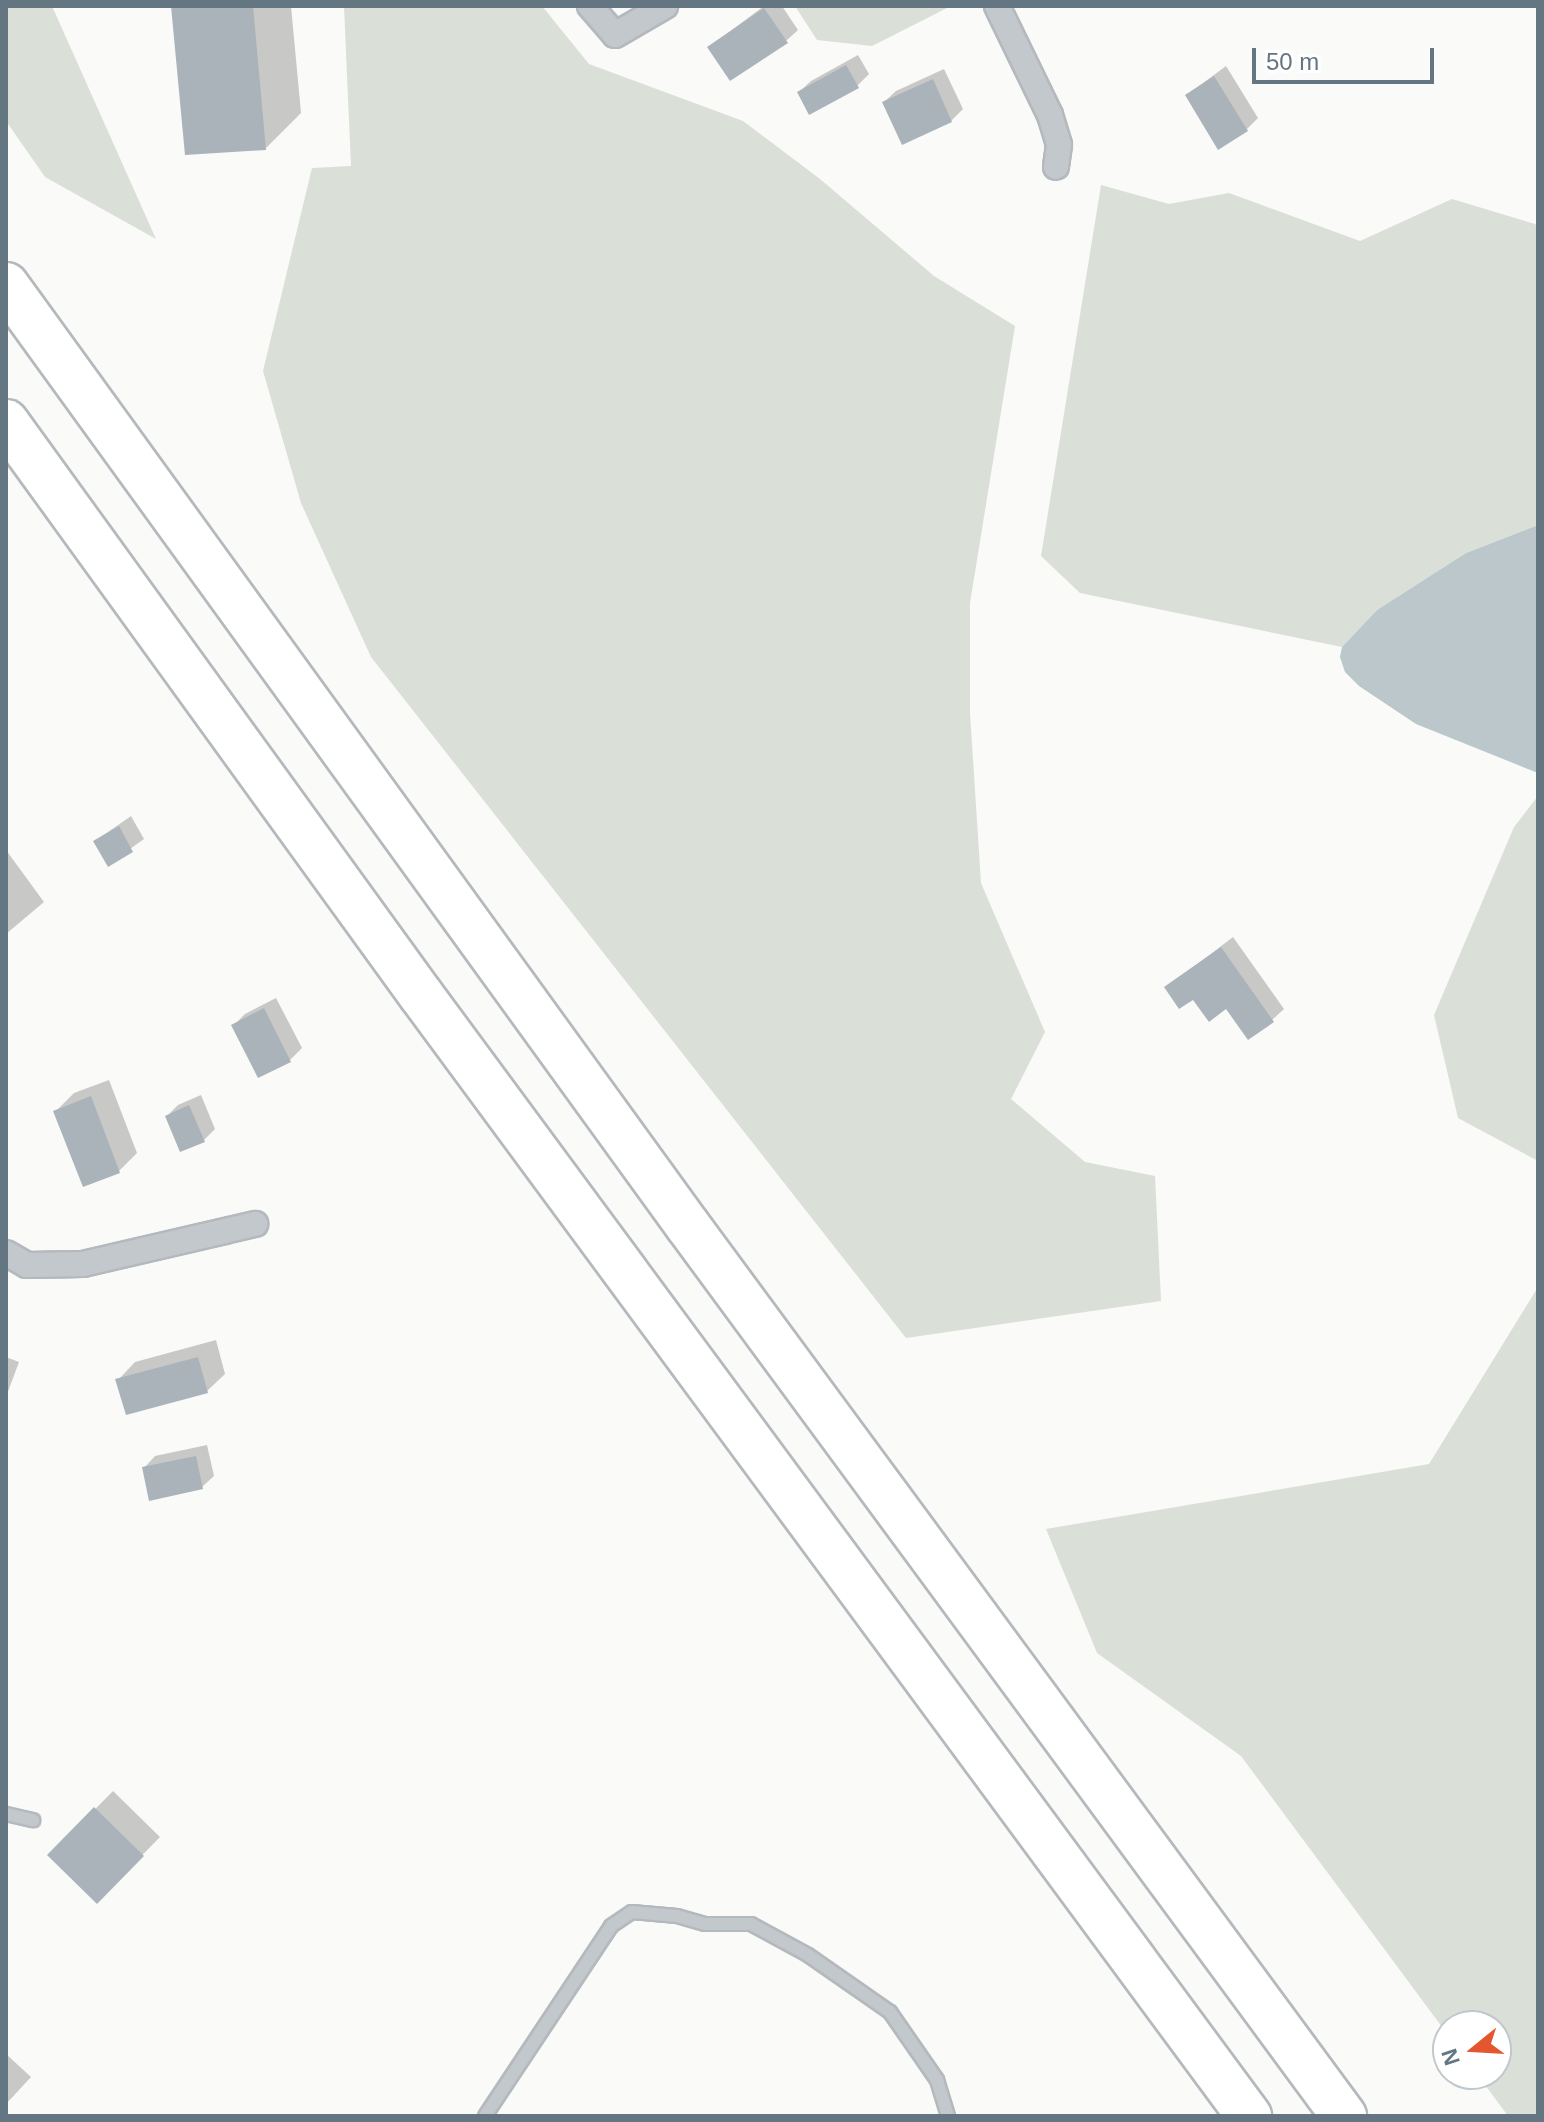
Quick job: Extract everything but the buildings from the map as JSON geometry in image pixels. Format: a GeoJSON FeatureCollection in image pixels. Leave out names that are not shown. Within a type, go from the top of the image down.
{"type":"FeatureCollection","features":[{"type":"Feature","properties":{"kind":"highway"},"geometry":{"type":"LineString","coordinates":[[6,285],[688,1226],[1344,2116]]}},
{"type":"Feature","properties":{"kind":"highway"},"geometry":{"type":"LineString","coordinates":[[6,422],[421,995],[1249,2116]]}},
{"type":"Feature","properties":{"kind":"street"},"geometry":{"type":"LineString","coordinates":[[590,6],[615,35],[665,6]]}},
{"type":"Feature","properties":{"kind":"street"},"geometry":{"type":"LineString","coordinates":[[997,6],[1050,115],[1059,145],[1056,167]]}},
{"type":"Feature","properties":{"kind":"street"},"geometry":{"type":"LineString","coordinates":[[6,1253],[27,1265],[83,1264],[255,1224]]}},
{"type":"Feature","properties":{"kind":"lane"},"geometry":{"type":"LineString","coordinates":[[6,1814],[33,1820]]}},
{"type":"Feature","properties":{"kind":"lane"},"geometry":{"type":"LineString","coordinates":[[485,2116],[611,1926],[632,1912],[677,1916],[705,1924],[751,1924],[808,1955],[890,2012],[937,2080],[948,2116]]}},
{"type":"Feature","properties":{"kind":"shaded area"},"geometry":{"type":"Polygon","coordinates":[[[6,6],[52,6],[156,239],[45,177],[6,121],[6,6]]]}},
{"type":"Feature","properties":{"kind":"shaded area"},"geometry":{"type":"Polygon","coordinates":[[[344,6],[542,6],[589,64],[743,121],[820,179],[934,276],[1015,326],[970,603],[970,713],[981,883],[1045,1032],[1011,1099],[1085,1162],[1155,1176],[1161,1301],[906,1338],[371,657],[301,503],[263,371],[312,168],[351,166],[344,6]]]}},
{"type":"Feature","properties":{"kind":"shaded area"},"geometry":{"type":"Polygon","coordinates":[[[795,6],[951,6],[872,46],[817,40],[795,6]]]}},
{"type":"Feature","properties":{"kind":"shaded area"},"geometry":{"type":"Polygon","coordinates":[[[1101,185],[1169,204],[1229,193],[1360,241],[1452,199],[1535,224],[1538,227],[1538,525],[1466,553],[1377,610],[1342,647],[1080,593],[1041,556],[1101,185]]]}},
{"type":"Feature","properties":{"kind":"shaded area"},"geometry":{"type":"Polygon","coordinates":[[[1538,525],[1538,773],[1416,724],[1359,686],[1345,672],[1340,657],[1342,647],[1377,610],[1466,553],[1538,525]]]}},
{"type":"Feature","properties":{"kind":"shaded area"},"geometry":{"type":"Polygon","coordinates":[[[1538,796],[1538,1161],[1458,1118],[1434,1015],[1514,827],[1538,796]]]}},
{"type":"Feature","properties":{"kind":"shaded area"},"geometry":{"type":"Polygon","coordinates":[[[1538,1287],[1538,2116],[1508,2116],[1489,2090],[1512,2090],[1512,2010],[1432,2010],[1432,2013],[1241,1756],[1097,1653],[1046,1529],[1429,1464],[1538,1287]]]}}]}
